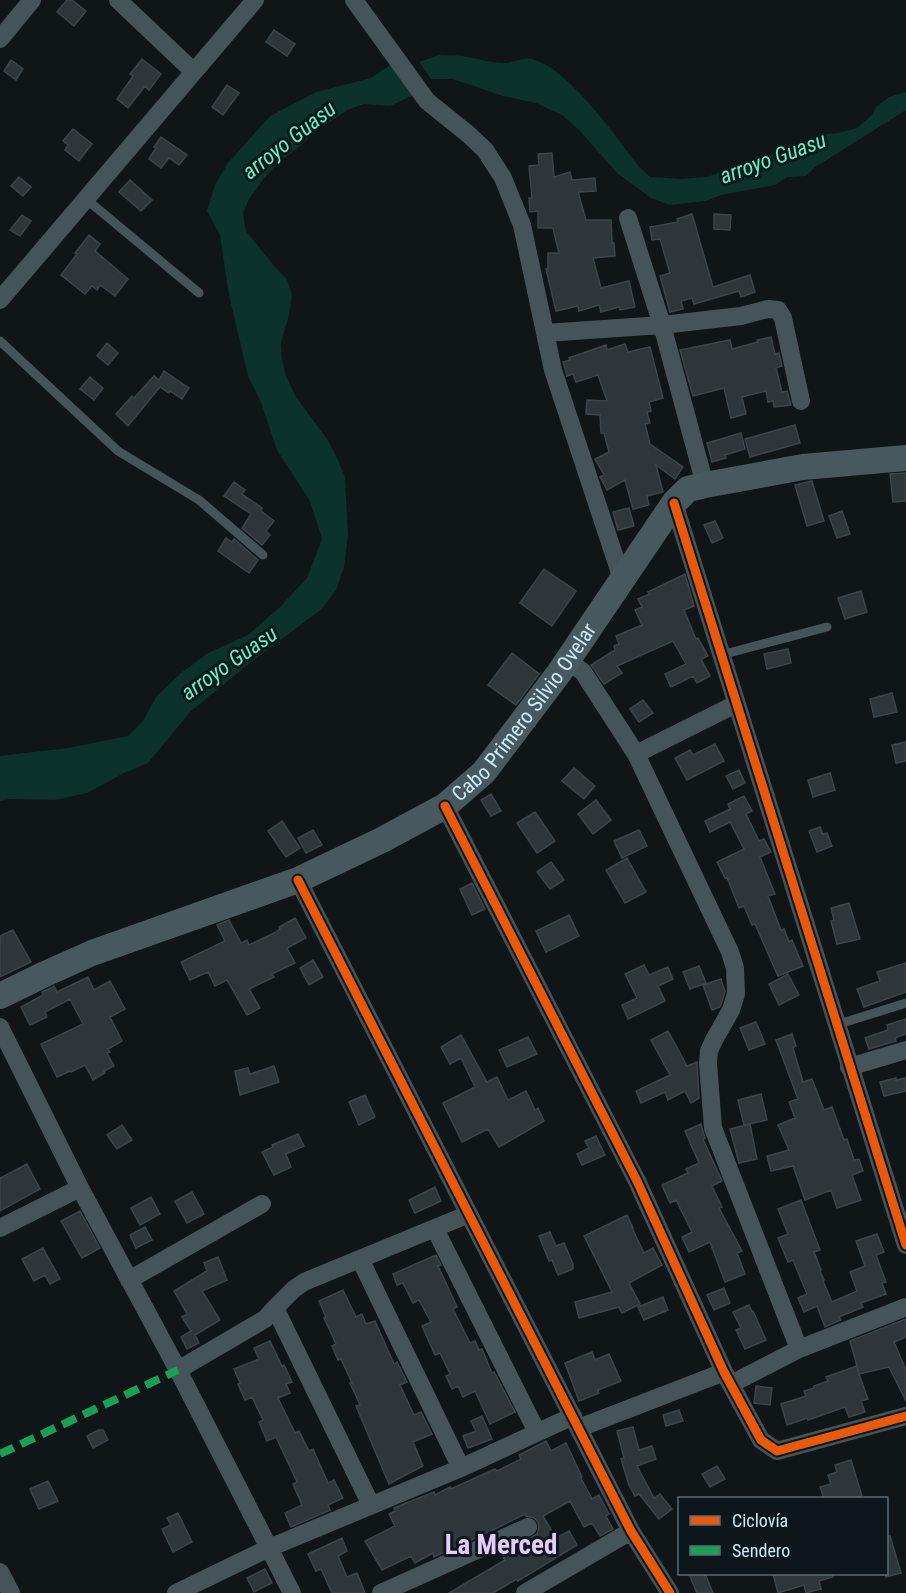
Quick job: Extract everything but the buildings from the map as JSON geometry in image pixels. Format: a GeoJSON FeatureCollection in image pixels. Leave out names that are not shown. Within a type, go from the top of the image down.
{"type":"FeatureCollection","features":[{"type":"Feature","properties":{"kind":"main road","name":"Cabo Primero Silvio Ovelar"},"geometry":{"type":"LineString","coordinates":[[0,996],[92,953],[298,880],[446,806],[484,772],[559,673],[674,503],[688,489],[803,467],[906,458]]}},
{"type":"Feature","properties":{"kind":"street"},"geometry":{"type":"LineString","coordinates":[[0,39],[32,0]]}},
{"type":"Feature","properties":{"kind":"street"},"geometry":{"type":"LineString","coordinates":[[118,0],[194,72]]}},
{"type":"Feature","properties":{"kind":"street"},"geometry":{"type":"LineString","coordinates":[[0,300],[255,0]]}},
{"type":"Feature","properties":{"kind":"street"},"geometry":{"type":"LineString","coordinates":[[354,0],[427,101],[484,150],[503,178],[522,225],[553,370],[622,579]]}},
{"type":"Feature","properties":{"kind":"street"},"geometry":{"type":"LineString","coordinates":[[628,218],[662,325],[705,485]]}},
{"type":"Feature","properties":{"kind":"street"},"geometry":{"type":"LineString","coordinates":[[545,333],[662,325],[741,316],[768,309],[778,310],[783,318],[801,401]]}},
{"type":"Feature","properties":{"kind":"street"},"geometry":{"type":"LineString","coordinates":[[674,503],[849,1067],[899,1197],[906,1245]]}},
{"type":"Feature","properties":{"kind":"street"},"geometry":{"type":"LineString","coordinates":[[567,660],[583,672],[636,754],[730,952],[735,968],[736,994],[731,1010],[709,1051],[708,1064],[714,1128],[799,1349]]}},
{"type":"Feature","properties":{"kind":"street"},"geometry":{"type":"LineString","coordinates":[[636,754],[736,704]]}},
{"type":"Feature","properties":{"kind":"street"},"geometry":{"type":"LineString","coordinates":[[446,806],[637,1181],[728,1378],[761,1440],[777,1451],[906,1416]]}},
{"type":"Feature","properties":{"kind":"street"},"geometry":{"type":"LineString","coordinates":[[298,880],[631,1531],[670,1593]]}},
{"type":"Feature","properties":{"kind":"street"},"geometry":{"type":"LineString","coordinates":[[0,1028],[80,1188],[178,1370],[292,1593]]}},
{"type":"Feature","properties":{"kind":"street"},"geometry":{"type":"LineString","coordinates":[[849,1067],[906,1050]]}},
{"type":"Feature","properties":{"kind":"street"},"geometry":{"type":"LineString","coordinates":[[0,1228],[80,1188]]}},
{"type":"Feature","properties":{"kind":"street"},"geometry":{"type":"LineString","coordinates":[[129,1280],[262,1204]]}},
{"type":"Feature","properties":{"kind":"street"},"geometry":{"type":"LineString","coordinates":[[178,1370],[265,1319],[294,1289],[304,1282],[469,1214]]}},
{"type":"Feature","properties":{"kind":"street"},"geometry":{"type":"LineString","coordinates":[[435,1228],[537,1432]]}},
{"type":"Feature","properties":{"kind":"street"},"geometry":{"type":"LineString","coordinates":[[360,1260],[461,1468]]}},
{"type":"Feature","properties":{"kind":"street"},"geometry":{"type":"LineString","coordinates":[[176,1593],[269,1548],[461,1468],[537,1432],[728,1378],[906,1307]]}},
{"type":"Feature","properties":{"kind":"street"},"geometry":{"type":"LineString","coordinates":[[275,1308],[371,1504]]}},
{"type":"Feature","properties":{"kind":"street"},"geometry":{"type":"LineString","coordinates":[[381,1593],[528,1527]]}},
{"type":"Feature","properties":{"kind":"street"},"geometry":{"type":"LineString","coordinates":[[525,1593],[631,1531]]}},
{"type":"Feature","properties":{"kind":"street"},"geometry":{"type":"LineString","coordinates":[[0,1572],[11,1593]]}},
{"type":"Feature","properties":{"kind":"lane"},"geometry":{"type":"LineString","coordinates":[[86,199],[199,293]]}},
{"type":"Feature","properties":{"kind":"lane"},"geometry":{"type":"LineString","coordinates":[[0,341],[118,451],[199,500],[263,555]]}},
{"type":"Feature","properties":{"kind":"lane"},"geometry":{"type":"LineString","coordinates":[[721,655],[827,627]]}},
{"type":"Feature","properties":{"kind":"lane"},"geometry":{"type":"LineString","coordinates":[[836,1025],[906,1003]]}},
{"type":"Feature","properties":{"kind":"water","name":"arroyo Guasu"},"geometry":{"type":"Polygon","coordinates":[[[439,55],[462,56],[498,63],[529,59],[547,66],[577,90],[606,123],[639,167],[650,177],[681,179],[707,177],[795,146],[815,135],[839,133],[857,128],[872,115],[877,106],[889,97],[906,92],[906,110],[814,168],[806,176],[787,177],[775,185],[721,195],[706,201],[670,205],[651,198],[617,173],[579,130],[562,115],[536,103],[503,96],[453,79],[431,79],[419,62],[439,55]]]}},
{"type":"Feature","properties":{"kind":"water","name":"arroyo Guasu"},"geometry":{"type":"Polygon","coordinates":[[[393,63],[416,94],[390,106],[364,104],[347,110],[319,129],[279,162],[264,178],[248,201],[243,214],[246,231],[287,279],[292,295],[281,342],[286,376],[296,397],[327,439],[345,477],[348,535],[344,567],[336,590],[322,609],[251,662],[191,711],[148,763],[87,793],[55,800],[10,799],[0,801],[0,756],[68,748],[128,736],[143,721],[156,697],[181,673],[208,653],[248,635],[280,607],[307,578],[322,539],[310,501],[277,450],[261,402],[248,376],[229,295],[220,235],[207,211],[215,185],[228,163],[270,116],[316,92],[371,78],[393,63]]]}},
{"type":"Feature","properties":{"kind":"marked path"},"geometry":{"type":"LineString","coordinates":[[0,1454],[178,1370]]}},
{"type":"Feature","properties":{"kind":"cycle path"},"geometry":{"type":"LineString","coordinates":[[674,503],[906,1245]]}},
{"type":"Feature","properties":{"kind":"cycle path"},"geometry":{"type":"LineString","coordinates":[[445,806],[637,1181],[724,1372],[761,1440],[777,1451],[906,1416]]}},
{"type":"Feature","properties":{"kind":"cycle path"},"geometry":{"type":"LineString","coordinates":[[298,880],[631,1531],[670,1593]]}},
{"type":"Feature","properties":{"kind":"district","name":"La Merced"},"geometry":{"type":"Point","coordinates":[501,1545]}}]}
